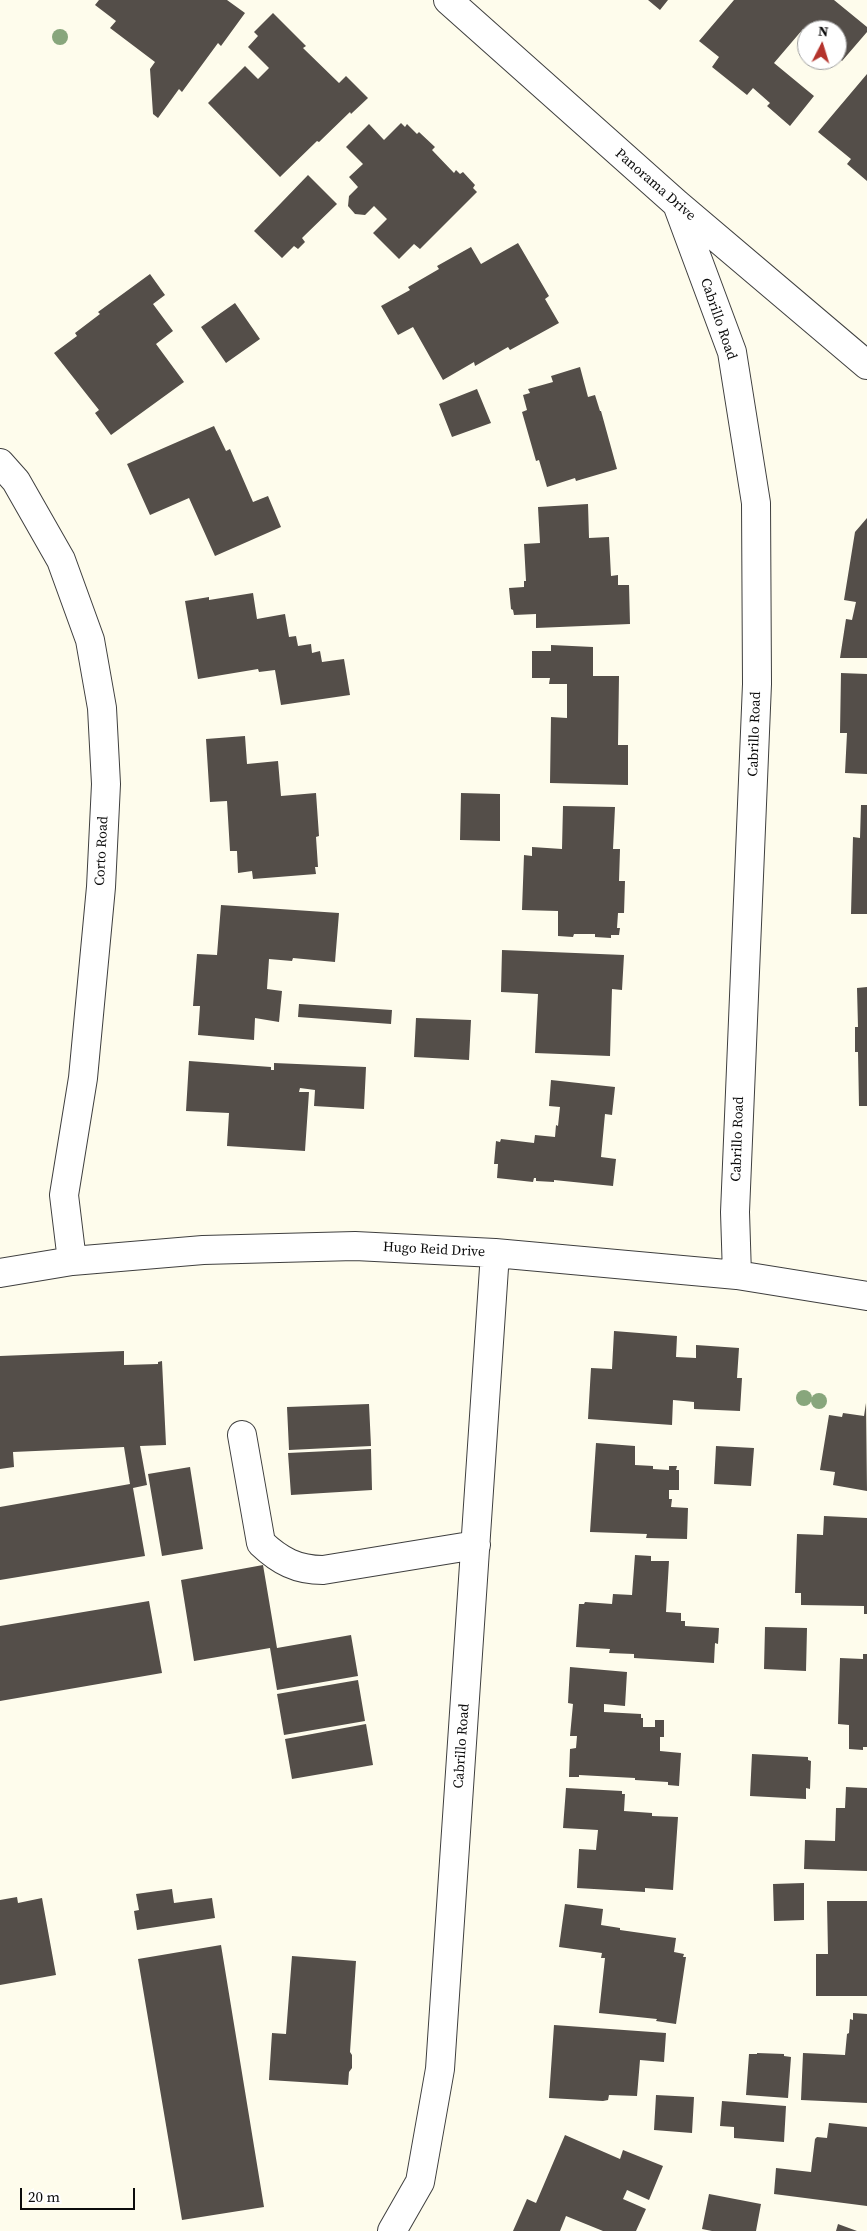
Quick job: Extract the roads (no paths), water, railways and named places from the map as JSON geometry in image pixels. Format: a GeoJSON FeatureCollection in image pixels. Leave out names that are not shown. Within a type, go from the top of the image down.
{"type":"FeatureCollection","features":[{"type":"Feature","properties":{"kind":"street","name":"Panorama Drive"},"geometry":{"type":"LineString","coordinates":[[448,0],[677,204],[867,365]]}},
{"type":"Feature","properties":{"kind":"street","name":"Cabrillo Road"},"geometry":{"type":"LineString","coordinates":[[677,204],[732,352],[756,503],[757,684],[735,1212],[737,1275]]}},
{"type":"Feature","properties":{"kind":"street","name":"Corto Road"},"geometry":{"type":"LineString","coordinates":[[0,463],[16,480],[61,560],[90,640],[102,708],[106,784],[101,887],[83,1078],[64,1195],[72,1261]]}},
{"type":"Feature","properties":{"kind":"street","name":"Hugo Reid Drive"},"geometry":{"type":"LineString","coordinates":[[0,1273],[72,1261],[203,1250],[355,1246],[495,1253],[737,1275],[867,1296]]}},
{"type":"Feature","properties":{"kind":"street","name":"Cabrillo Road"},"geometry":{"type":"LineString","coordinates":[[392,2231],[420,2182],[440,2069],[495,1253]]}},
{"type":"Feature","properties":{"kind":"street"},"geometry":{"type":"LineString","coordinates":[[242,1435],[261,1543],[273,1554],[294,1567],[323,1570],[476,1544]]}}]}
